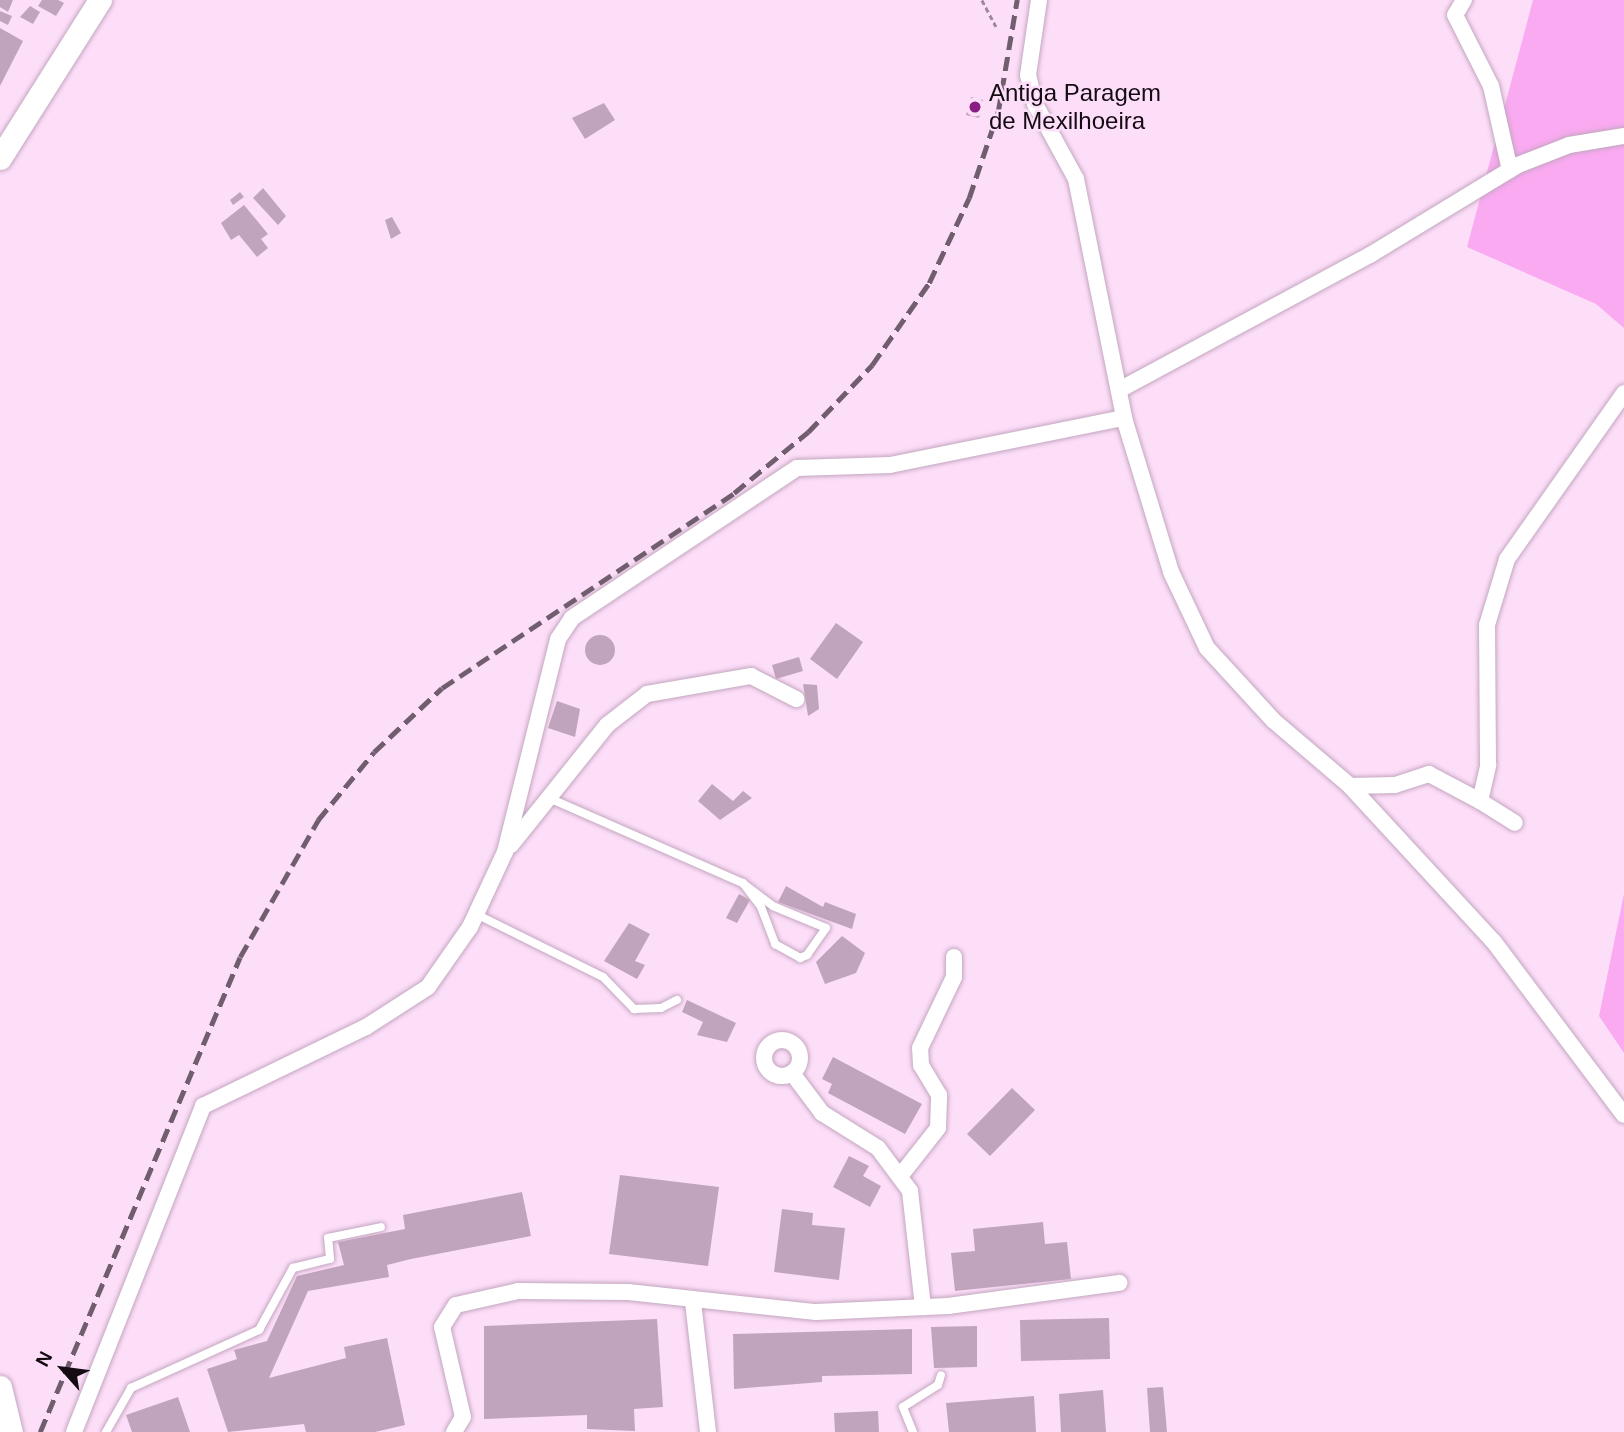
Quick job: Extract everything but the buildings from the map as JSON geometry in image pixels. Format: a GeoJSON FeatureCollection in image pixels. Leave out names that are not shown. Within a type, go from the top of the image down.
{"type":"FeatureCollection","features":[{"type":"Feature","properties":{"kind":"main road"},"geometry":{"type":"LineString","coordinates":[[0,158],[100,0]]}},
{"type":"Feature","properties":{"kind":"main road"},"geometry":{"type":"LineString","coordinates":[[0,1387],[11,1432]]}},
{"type":"Feature","properties":{"kind":"street"},"geometry":{"type":"LineString","coordinates":[[1039,0],[1028,75],[1035,104],[1076,179],[1121,390],[1124,418],[1171,572],[1207,648],[1274,721],[1350,786],[1494,942],[1624,1115]]}},
{"type":"Feature","properties":{"kind":"street"},"geometry":{"type":"LineString","coordinates":[[1464,0],[1455,15],[1491,86],[1510,170]]}},
{"type":"Feature","properties":{"kind":"street"},"geometry":{"type":"LineString","coordinates":[[1121,390],[1510,170],[1569,145],[1624,135]]}},
{"type":"Feature","properties":{"kind":"street"},"geometry":{"type":"LineString","coordinates":[[1480,801],[1488,765],[1487,625],[1507,559],[1624,393]]}},
{"type":"Feature","properties":{"kind":"street"},"geometry":{"type":"LineString","coordinates":[[74,1432],[203,1106],[366,1027],[428,988],[476,914],[505,852],[558,639],[572,618],[797,468],[890,466],[1124,418]]}},
{"type":"Feature","properties":{"kind":"street"},"geometry":{"type":"LineString","coordinates":[[505,852],[607,725],[647,694],[751,676],[796,699]]}},
{"type":"Feature","properties":{"kind":"street"},"geometry":{"type":"LineString","coordinates":[[1350,786],[1395,785],[1429,774],[1515,823]]}},
{"type":"Feature","properties":{"kind":"street"},"geometry":{"type":"LineString","coordinates":[[901,1175],[938,1128],[939,1095],[921,1065],[920,1048],[954,977],[954,957]]}},
{"type":"Feature","properties":{"kind":"street"},"geometry":{"type":"LineString","coordinates":[[792,1073],[822,1113],[878,1148],[901,1175],[915,1210],[923,1307]]}},
{"type":"Feature","properties":{"kind":"street"},"geometry":{"type":"LineString","coordinates":[[454,1432],[463,1417],[442,1327],[456,1305],[518,1291],[628,1292],[693,1302],[816,1312],[923,1307],[1119,1283]]}},
{"type":"Feature","properties":{"kind":"street"},"geometry":{"type":"LineString","coordinates":[[693,1302],[708,1432]]}},
{"type":"Feature","properties":{"kind":"lane"},"geometry":{"type":"LineString","coordinates":[[549,798],[743,883],[773,905],[825,928],[807,955],[800,958],[775,944],[761,907],[743,883]]}},
{"type":"Feature","properties":{"kind":"lane"},"geometry":{"type":"LineString","coordinates":[[476,914],[603,977],[634,1009],[677,1000]]}},
{"type":"Feature","properties":{"kind":"lane"},"geometry":{"type":"LineString","coordinates":[[106,1432],[131,1388],[259,1330],[293,1268],[330,1259],[328,1238],[381,1227]]}},
{"type":"Feature","properties":{"kind":"lane"},"geometry":{"type":"LineString","coordinates":[[913,1432],[902,1407],[939,1385],[941,1375]]}},
{"type":"Feature","properties":{"kind":"path"},"geometry":{"type":"LineString","coordinates":[[982,0],[996,26]]}},
{"type":"Feature","properties":{"kind":"shaded area"},"geometry":{"type":"Polygon","coordinates":[[[1533,0],[1624,0],[1624,328],[1596,304],[1467,247],[1533,0]]]}},
{"type":"Feature","properties":{"kind":"shaded area"},"geometry":{"type":"Polygon","coordinates":[[[1624,894],[1624,1053],[1599,1016],[1624,894]]]}},
{"type":"Feature","properties":{"kind":"railway"},"geometry":{"type":"LineString","coordinates":[[40,1432],[240,957],[318,820],[374,752],[442,688],[734,493],[808,432],[872,365],[929,283],[969,198],[998,112],[1017,0]]}},
{"type":"Feature","properties":{"kind":"place","name":"Antiga Paragem de Mexilhoeira"},"geometry":{"type":"Point","coordinates":[975,107]}}]}
